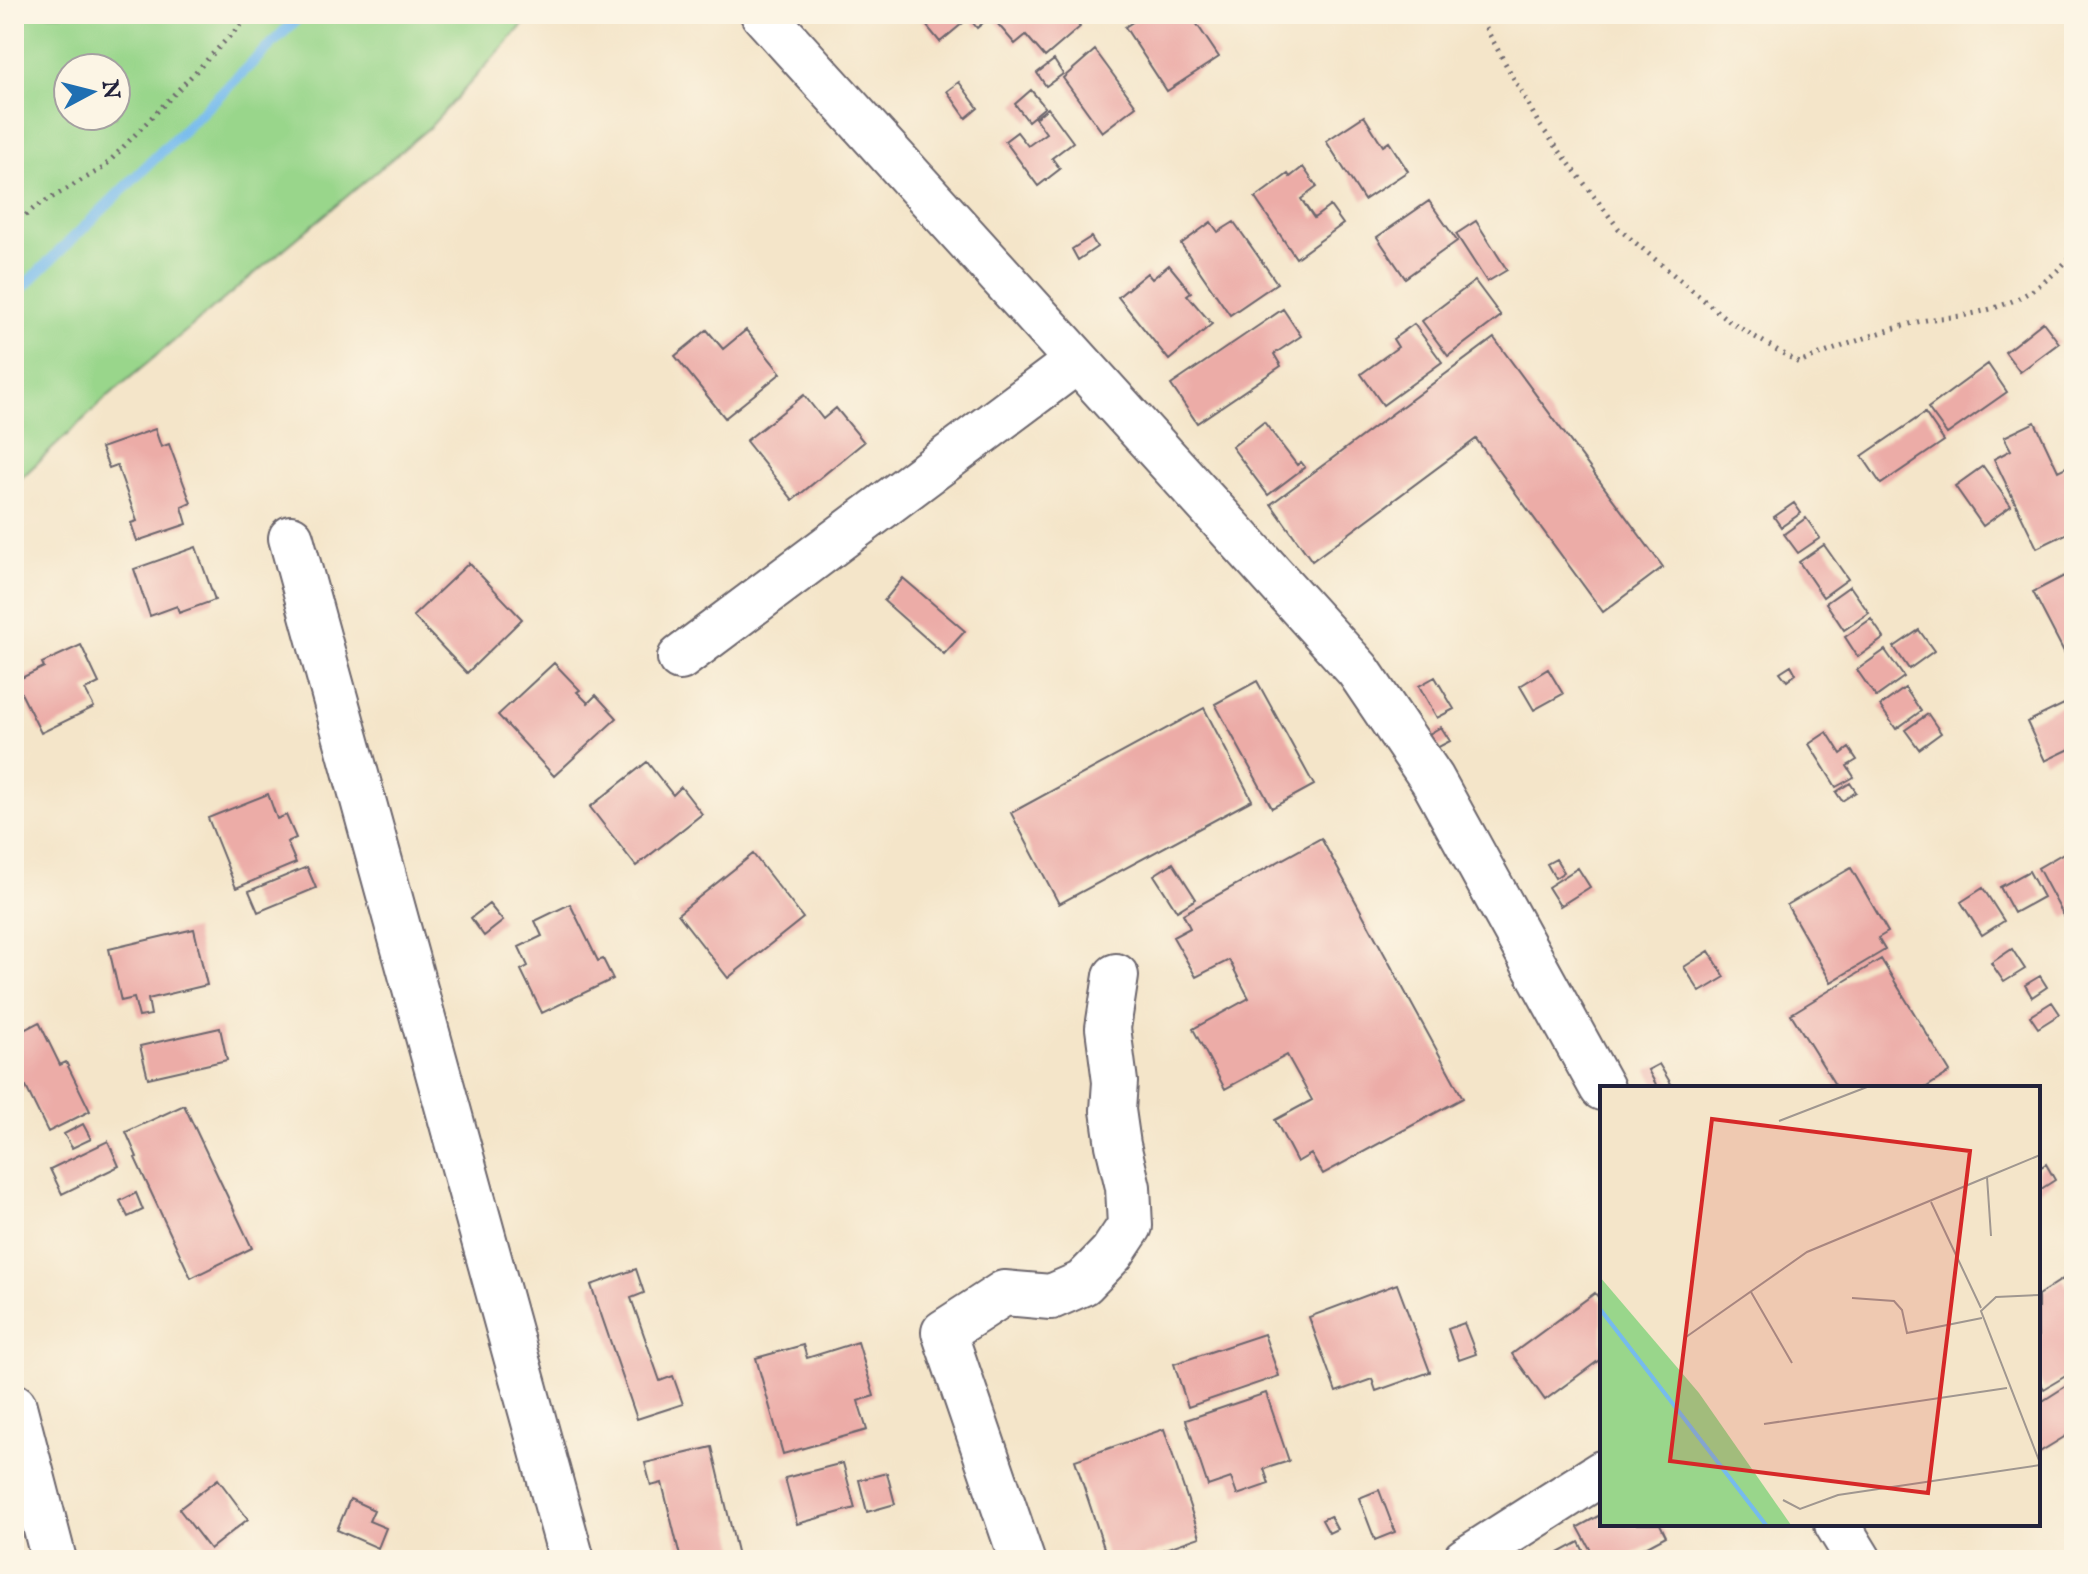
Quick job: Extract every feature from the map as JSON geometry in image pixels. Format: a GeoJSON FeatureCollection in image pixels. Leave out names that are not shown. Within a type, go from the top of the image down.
{"type":"FeatureCollection","features":[{"type":"Feature","properties":{"kind":"street"},"geometry":{"type":"LineString","coordinates":[[763,14],[1358,670],[1432,779],[1601,1086]]}},
{"type":"Feature","properties":{"kind":"street"},"geometry":{"type":"LineString","coordinates":[[680,658],[1077,361]]}},
{"type":"Feature","properties":{"kind":"street"},"geometry":{"type":"LineString","coordinates":[[291,538],[572,1560]]}},
{"type":"Feature","properties":{"kind":"street"},"geometry":{"type":"LineString","coordinates":[[1022,1560],[944,1332],[1004,1293],[1051,1297],[1083,1283],[1112,1253],[1130,1226],[1128,1187],[1113,1110],[1115,1082],[1108,1028],[1116,976]]}},
{"type":"Feature","properties":{"kind":"street"},"geometry":{"type":"LineString","coordinates":[[14,1406],[54,1560]]}},
{"type":"Feature","properties":{"kind":"street"},"geometry":{"type":"LineString","coordinates":[[1465,1560],[1600,1474]]}},
{"type":"Feature","properties":{"kind":"street"},"geometry":{"type":"LineString","coordinates":[[1838,1526],[1859,1560]]}},
{"type":"Feature","properties":{"kind":"path"},"geometry":{"type":"LineString","coordinates":[[14,226],[35,207],[103,168],[251,14]]}},
{"type":"Feature","properties":{"kind":"path"},"geometry":{"type":"LineString","coordinates":[[1478,14],[1539,124],[1619,229],[1730,322],[1799,363],[1875,334],[1924,320],[1969,315],[2010,303],[2051,279],[2074,253]]}},
{"type":"Feature","properties":{"kind":"green space"},"geometry":{"type":"Polygon","coordinates":[[[14,14],[533,14],[431,126],[107,397],[14,485],[14,14]]]}},
{"type":"Feature","properties":{"kind":"building"},"geometry":{"type":"Polygon","coordinates":[[[917,14],[1069,14],[1080,27],[1045,57],[1026,35],[1015,44],[991,16],[977,28],[969,18],[940,42],[917,14]]]}},
{"type":"Feature","properties":{"kind":"building"},"geometry":{"type":"Polygon","coordinates":[[[1145,14],[1190,14],[1219,57],[1167,91],[1125,27],[1145,14]]]}},
{"type":"Feature","properties":{"kind":"building"},"geometry":{"type":"Polygon","coordinates":[[[1095,50],[1136,106],[1102,132],[1063,78],[1095,50]]]}},
{"type":"Feature","properties":{"kind":"building"},"geometry":{"type":"Polygon","coordinates":[[[1054,60],[1063,74],[1046,86],[1037,73],[1054,60]]]}},
{"type":"Feature","properties":{"kind":"building"},"geometry":{"type":"Polygon","coordinates":[[[959,82],[978,108],[966,118],[947,91],[959,82]]]}},
{"type":"Feature","properties":{"kind":"building"},"geometry":{"type":"Polygon","coordinates":[[[1031,90],[1045,107],[1028,121],[1015,104],[1031,90]]]}},
{"type":"Feature","properties":{"kind":"building"},"geometry":{"type":"Polygon","coordinates":[[[1048,108],[1073,142],[1052,158],[1060,169],[1038,186],[1005,141],[1017,132],[1028,146],[1046,133],[1035,118],[1048,108]]]}},
{"type":"Feature","properties":{"kind":"building"},"geometry":{"type":"Polygon","coordinates":[[[1364,116],[1383,146],[1389,142],[1408,171],[1364,200],[1326,141],[1364,116]]]}},
{"type":"Feature","properties":{"kind":"building"},"geometry":{"type":"Polygon","coordinates":[[[1303,167],[1317,187],[1301,199],[1314,218],[1330,206],[1343,224],[1296,258],[1255,198],[1303,167]]]}},
{"type":"Feature","properties":{"kind":"building"},"geometry":{"type":"Polygon","coordinates":[[[1429,201],[1457,241],[1405,278],[1377,237],[1429,201]]]}},
{"type":"Feature","properties":{"kind":"building"},"geometry":{"type":"Polygon","coordinates":[[[1476,221],[1507,270],[1487,282],[1456,234],[1476,221]]]}},
{"type":"Feature","properties":{"kind":"building"},"geometry":{"type":"Polygon","coordinates":[[[1211,222],[1218,232],[1234,222],[1277,283],[1230,315],[1181,244],[1211,222]]]}},
{"type":"Feature","properties":{"kind":"building"},"geometry":{"type":"Polygon","coordinates":[[[1091,237],[1097,247],[1078,260],[1072,249],[1091,237]]]}},
{"type":"Feature","properties":{"kind":"building"},"geometry":{"type":"Polygon","coordinates":[[[1169,265],[1191,292],[1187,295],[1212,324],[1169,360],[1118,297],[1147,273],[1152,279],[1169,265]]]}},
{"type":"Feature","properties":{"kind":"building"},"geometry":{"type":"Polygon","coordinates":[[[1475,281],[1501,316],[1448,356],[1422,321],[1475,281]]]}},
{"type":"Feature","properties":{"kind":"building"},"geometry":{"type":"Polygon","coordinates":[[[1283,309],[1301,336],[1274,354],[1281,366],[1197,423],[1171,385],[1283,309]]]}},
{"type":"Feature","properties":{"kind":"building"},"geometry":{"type":"Polygon","coordinates":[[[2043,322],[2059,343],[2020,372],[2005,352],[2043,322]]]}},
{"type":"Feature","properties":{"kind":"building"},"geometry":{"type":"Polygon","coordinates":[[[1414,324],[1442,362],[1383,405],[1361,374],[1398,347],[1393,339],[1414,324]]]}},
{"type":"Feature","properties":{"kind":"building"},"geometry":{"type":"Polygon","coordinates":[[[707,330],[723,349],[746,330],[781,373],[725,418],[675,356],[707,330]]]}},
{"type":"Feature","properties":{"kind":"building"},"geometry":{"type":"Polygon","coordinates":[[[1494,338],[1663,567],[1603,612],[1476,439],[1312,561],[1271,504],[1494,338]]]}},
{"type":"Feature","properties":{"kind":"building"},"geometry":{"type":"Polygon","coordinates":[[[1988,364],[2007,392],[1947,434],[1928,408],[1988,364]]]}},
{"type":"Feature","properties":{"kind":"building"},"geometry":{"type":"Polygon","coordinates":[[[804,395],[823,419],[836,408],[864,442],[793,500],[746,441],[804,395]]]}},
{"type":"Feature","properties":{"kind":"building"},"geometry":{"type":"Polygon","coordinates":[[[1925,413],[1944,441],[1881,484],[1862,456],[1925,413]]]}},
{"type":"Feature","properties":{"kind":"building"},"geometry":{"type":"Polygon","coordinates":[[[1264,422],[1297,465],[1301,462],[1305,467],[1268,495],[1232,447],[1264,422]]]}},
{"type":"Feature","properties":{"kind":"building"},"geometry":{"type":"Polygon","coordinates":[[[2035,422],[2058,471],[2074,463],[2074,530],[2037,548],[1994,459],[2011,450],[2004,437],[2035,422]]]}},
{"type":"Feature","properties":{"kind":"building"},"geometry":{"type":"Polygon","coordinates":[[[155,429],[161,447],[169,444],[191,503],[182,507],[187,524],[137,541],[131,523],[137,521],[117,465],[109,468],[101,448],[155,429]]]}},
{"type":"Feature","properties":{"kind":"building"},"geometry":{"type":"Polygon","coordinates":[[[1983,466],[2011,506],[1983,526],[1955,486],[1983,466]]]}},
{"type":"Feature","properties":{"kind":"building"},"geometry":{"type":"Polygon","coordinates":[[[1794,503],[1801,513],[1781,527],[1774,517],[1794,503]]]}},
{"type":"Feature","properties":{"kind":"building"},"geometry":{"type":"Polygon","coordinates":[[[1806,518],[1820,538],[1798,553],[1784,534],[1806,518]]]}},
{"type":"Feature","properties":{"kind":"building"},"geometry":{"type":"Polygon","coordinates":[[[1824,545],[1848,579],[1823,597],[1799,562],[1824,545]]]}},
{"type":"Feature","properties":{"kind":"building"},"geometry":{"type":"Polygon","coordinates":[[[196,547],[215,600],[179,613],[177,606],[150,616],[134,569],[196,547]]]}},
{"type":"Feature","properties":{"kind":"building"},"geometry":{"type":"Polygon","coordinates":[[[469,563],[522,619],[467,673],[413,616],[469,563]]]}},
{"type":"Feature","properties":{"kind":"building"},"geometry":{"type":"Polygon","coordinates":[[[2074,571],[2074,671],[2033,592],[2074,571]]]}},
{"type":"Feature","properties":{"kind":"building"},"geometry":{"type":"Polygon","coordinates":[[[903,578],[965,631],[944,654],[884,601],[903,578]]]}},
{"type":"Feature","properties":{"kind":"building"},"geometry":{"type":"Polygon","coordinates":[[[1850,586],[1869,613],[1844,630],[1826,603],[1850,586]]]}},
{"type":"Feature","properties":{"kind":"building"},"geometry":{"type":"Polygon","coordinates":[[[1871,619],[1884,638],[1858,657],[1845,637],[1871,619]]]}},
{"type":"Feature","properties":{"kind":"building"},"geometry":{"type":"Polygon","coordinates":[[[1919,630],[1934,651],[1909,669],[1894,647],[1919,630]]]}},
{"type":"Feature","properties":{"kind":"building"},"geometry":{"type":"Polygon","coordinates":[[[81,645],[99,683],[85,690],[94,707],[41,733],[15,681],[44,667],[42,663],[81,645]]]}},
{"type":"Feature","properties":{"kind":"building"},"geometry":{"type":"Polygon","coordinates":[[[1885,650],[1904,677],[1876,697],[1857,670],[1885,650]]]}},
{"type":"Feature","properties":{"kind":"building"},"geometry":{"type":"Polygon","coordinates":[[[554,663],[588,703],[596,695],[617,718],[554,776],[498,715],[554,663]]]}},
{"type":"Feature","properties":{"kind":"building"},"geometry":{"type":"Polygon","coordinates":[[[1791,665],[1796,674],[1787,681],[1780,672],[1791,665]]]}},
{"type":"Feature","properties":{"kind":"building"},"geometry":{"type":"Polygon","coordinates":[[[1548,669],[1563,694],[1534,710],[1520,686],[1548,669]]]}},
{"type":"Feature","properties":{"kind":"building"},"geometry":{"type":"Polygon","coordinates":[[[1435,677],[1454,709],[1437,718],[1419,686],[1435,677]]]}},
{"type":"Feature","properties":{"kind":"building"},"geometry":{"type":"Polygon","coordinates":[[[1257,681],[1314,785],[1272,808],[1215,704],[1257,681]]]}},
{"type":"Feature","properties":{"kind":"building"},"geometry":{"type":"Polygon","coordinates":[[[1905,688],[1921,711],[1896,729],[1880,706],[1905,688]]]}},
{"type":"Feature","properties":{"kind":"building"},"geometry":{"type":"Polygon","coordinates":[[[2066,703],[2074,719],[2074,747],[2045,761],[2027,722],[2066,703]]]}},
{"type":"Feature","properties":{"kind":"building"},"geometry":{"type":"Polygon","coordinates":[[[1204,708],[1252,800],[1059,904],[1011,813],[1204,708]]]}},
{"type":"Feature","properties":{"kind":"building"},"geometry":{"type":"Polygon","coordinates":[[[1928,714],[1941,733],[1919,749],[1905,730],[1928,714]]]}},
{"type":"Feature","properties":{"kind":"building"},"geometry":{"type":"Polygon","coordinates":[[[1441,727],[1450,741],[1431,751],[1424,737],[1441,727]]]}},
{"type":"Feature","properties":{"kind":"building"},"geometry":{"type":"Polygon","coordinates":[[[1827,732],[1841,754],[1849,748],[1857,760],[1847,766],[1854,777],[1836,787],[1809,744],[1827,732]]]}},
{"type":"Feature","properties":{"kind":"building"},"geometry":{"type":"Polygon","coordinates":[[[647,762],[673,795],[681,787],[702,814],[636,866],[590,807],[647,762]]]}},
{"type":"Feature","properties":{"kind":"building"},"geometry":{"type":"Polygon","coordinates":[[[1850,783],[1856,792],[1842,801],[1836,792],[1850,783]]]}},
{"type":"Feature","properties":{"kind":"building"},"geometry":{"type":"Polygon","coordinates":[[[268,794],[277,819],[286,815],[296,838],[287,842],[296,863],[236,888],[208,818],[268,794]]]}},
{"type":"Feature","properties":{"kind":"building"},"geometry":{"type":"Polygon","coordinates":[[[1321,838],[1463,1098],[1323,1174],[1311,1154],[1297,1162],[1275,1120],[1312,1100],[1287,1055],[1225,1089],[1193,1029],[1249,998],[1229,960],[1196,977],[1173,937],[1190,928],[1183,914],[1321,838]]]}},
{"type":"Feature","properties":{"kind":"building"},"geometry":{"type":"Polygon","coordinates":[[[2074,847],[2074,913],[2065,918],[2038,868],[2074,847]]]}},
{"type":"Feature","properties":{"kind":"building"},"geometry":{"type":"Polygon","coordinates":[[[753,854],[803,918],[728,978],[678,914],[753,854]]]}},
{"type":"Feature","properties":{"kind":"building"},"geometry":{"type":"Polygon","coordinates":[[[1556,859],[1564,872],[1555,878],[1547,864],[1556,859]]]}},
{"type":"Feature","properties":{"kind":"building"},"geometry":{"type":"Polygon","coordinates":[[[1173,863],[1196,899],[1177,911],[1154,875],[1173,863]]]}},
{"type":"Feature","properties":{"kind":"building"},"geometry":{"type":"Polygon","coordinates":[[[307,867],[316,888],[258,912],[249,891],[307,867]]]}},
{"type":"Feature","properties":{"kind":"building"},"geometry":{"type":"Polygon","coordinates":[[[1578,868],[1590,887],[1560,906],[1548,887],[1578,868]]]}},
{"type":"Feature","properties":{"kind":"building"},"geometry":{"type":"Polygon","coordinates":[[[1851,868],[1888,932],[1878,938],[1885,950],[1831,982],[1787,905],[1851,868]]]}},
{"type":"Feature","properties":{"kind":"building"},"geometry":{"type":"Polygon","coordinates":[[[2029,871],[2043,897],[2014,913],[2000,887],[2029,871]]]}},
{"type":"Feature","properties":{"kind":"building"},"geometry":{"type":"Polygon","coordinates":[[[1983,888],[2004,921],[1982,935],[1961,902],[1983,888]]]}},
{"type":"Feature","properties":{"kind":"building"},"geometry":{"type":"Polygon","coordinates":[[[489,904],[503,921],[484,936],[471,918],[489,904]]]}},
{"type":"Feature","properties":{"kind":"building"},"geometry":{"type":"Polygon","coordinates":[[[570,904],[598,961],[603,959],[613,979],[542,1013],[521,970],[528,966],[519,947],[542,936],[535,921],[570,904]]]}},
{"type":"Feature","properties":{"kind":"building"},"geometry":{"type":"Polygon","coordinates":[[[194,929],[207,985],[148,999],[151,1015],[139,1017],[134,998],[121,1001],[109,949],[194,929]]]}},
{"type":"Feature","properties":{"kind":"building"},"geometry":{"type":"Polygon","coordinates":[[[2012,949],[2025,969],[2004,982],[1991,963],[2012,949]]]}},
{"type":"Feature","properties":{"kind":"building"},"geometry":{"type":"Polygon","coordinates":[[[1709,951],[1725,977],[1700,992],[1684,967],[1709,951]]]}},
{"type":"Feature","properties":{"kind":"building"},"geometry":{"type":"Polygon","coordinates":[[[1881,959],[1950,1072],[1928,1086],[1836,1086],[1791,1014],[1881,959]]]}},
{"type":"Feature","properties":{"kind":"building"},"geometry":{"type":"Polygon","coordinates":[[[2040,976],[2047,987],[2032,997],[2025,985],[2040,976]]]}},
{"type":"Feature","properties":{"kind":"building"},"geometry":{"type":"Polygon","coordinates":[[[2052,1002],[2060,1014],[2038,1028],[2030,1016],[2052,1002]]]}},
{"type":"Feature","properties":{"kind":"building"},"geometry":{"type":"Polygon","coordinates":[[[39,1022],[60,1065],[66,1062],[90,1111],[48,1132],[26,1087],[14,1092],[14,1035],[39,1022]]]}},
{"type":"Feature","properties":{"kind":"building"},"geometry":{"type":"Polygon","coordinates":[[[220,1028],[227,1060],[148,1078],[140,1046],[220,1028]]]}},
{"type":"Feature","properties":{"kind":"building"},"geometry":{"type":"Polygon","coordinates":[[[1659,1064],[1672,1086],[1657,1086],[1648,1070],[1659,1064]]]}},
{"type":"Feature","properties":{"kind":"building"},"geometry":{"type":"Polygon","coordinates":[[[184,1105],[252,1248],[191,1278],[126,1132],[184,1105]]]}},
{"type":"Feature","properties":{"kind":"building"},"geometry":{"type":"Polygon","coordinates":[[[83,1124],[91,1139],[72,1148],[64,1134],[83,1124]]]}},
{"type":"Feature","properties":{"kind":"building"},"geometry":{"type":"Polygon","coordinates":[[[108,1141],[119,1166],[62,1194],[50,1169],[108,1141]]]}},
{"type":"Feature","properties":{"kind":"building"},"geometry":{"type":"Polygon","coordinates":[[[2046,1164],[2055,1180],[2040,1190],[2040,1168],[2046,1164]]]}},
{"type":"Feature","properties":{"kind":"building"},"geometry":{"type":"Polygon","coordinates":[[[136,1193],[143,1210],[128,1217],[120,1201],[136,1193]]]}},
{"type":"Feature","properties":{"kind":"building"},"geometry":{"type":"Polygon","coordinates":[[[636,1269],[644,1293],[631,1298],[660,1381],[673,1376],[683,1404],[637,1419],[591,1285],[636,1269]]]}},
{"type":"Feature","properties":{"kind":"building"},"geometry":{"type":"Polygon","coordinates":[[[2063,1279],[2074,1297],[2074,1371],[2044,1389],[2040,1382],[2040,1294],[2063,1279]]]}},
{"type":"Feature","properties":{"kind":"building"},"geometry":{"type":"Polygon","coordinates":[[[1397,1284],[1430,1372],[1376,1391],[1372,1379],[1336,1392],[1309,1317],[1397,1284]]]}},
{"type":"Feature","properties":{"kind":"building"},"geometry":{"type":"Polygon","coordinates":[[[1595,1293],[1600,1299],[1600,1359],[1545,1400],[1512,1354],[1595,1293]]]}},
{"type":"Feature","properties":{"kind":"building"},"geometry":{"type":"Polygon","coordinates":[[[1464,1323],[1476,1354],[1459,1360],[1448,1329],[1464,1323]]]}},
{"type":"Feature","properties":{"kind":"building"},"geometry":{"type":"Polygon","coordinates":[[[1264,1334],[1279,1376],[1188,1407],[1174,1364],[1264,1334]]]}},
{"type":"Feature","properties":{"kind":"building"},"geometry":{"type":"Polygon","coordinates":[[[858,1342],[874,1396],[858,1401],[867,1430],[783,1454],[756,1358],[803,1345],[807,1358],[858,1342]]]}},
{"type":"Feature","properties":{"kind":"building"},"geometry":{"type":"Polygon","coordinates":[[[2074,1381],[2074,1431],[2040,1452],[2040,1403],[2074,1381]]]}},
{"type":"Feature","properties":{"kind":"building"},"geometry":{"type":"Polygon","coordinates":[[[1266,1393],[1289,1461],[1264,1469],[1269,1484],[1237,1495],[1231,1478],[1208,1486],[1186,1420],[1266,1393]]]}},
{"type":"Feature","properties":{"kind":"building"},"geometry":{"type":"Polygon","coordinates":[[[1164,1429],[1200,1537],[1133,1560],[1108,1560],[1075,1460],[1164,1429]]]}},
{"type":"Feature","properties":{"kind":"building"},"geometry":{"type":"Polygon","coordinates":[[[712,1447],[738,1556],[722,1560],[681,1560],[662,1483],[651,1486],[645,1463],[712,1447]]]}},
{"type":"Feature","properties":{"kind":"building"},"geometry":{"type":"Polygon","coordinates":[[[843,1463],[855,1508],[797,1524],[785,1478],[843,1463]]]}},
{"type":"Feature","properties":{"kind":"building"},"geometry":{"type":"Polygon","coordinates":[[[887,1473],[895,1504],[867,1512],[859,1480],[887,1473]]]}},
{"type":"Feature","properties":{"kind":"building"},"geometry":{"type":"Polygon","coordinates":[[[218,1479],[248,1519],[210,1549],[179,1509],[218,1479]]]}},
{"type":"Feature","properties":{"kind":"building"},"geometry":{"type":"Polygon","coordinates":[[[1379,1490],[1395,1532],[1375,1540],[1359,1498],[1379,1490]]]}},
{"type":"Feature","properties":{"kind":"building"},"geometry":{"type":"Polygon","coordinates":[[[350,1499],[374,1510],[369,1521],[386,1528],[378,1548],[337,1530],[350,1499]]]}},
{"type":"Feature","properties":{"kind":"building"},"geometry":{"type":"Polygon","coordinates":[[[1600,1515],[1600,1526],[1661,1526],[1666,1536],[1621,1560],[1615,1560],[1613,1556],[1596,1560],[1578,1527],[1600,1515]]]}},
{"type":"Feature","properties":{"kind":"building"},"geometry":{"type":"Polygon","coordinates":[[[1330,1516],[1337,1529],[1329,1533],[1322,1520],[1330,1516]]]}},
{"type":"Feature","properties":{"kind":"building"},"geometry":{"type":"Polygon","coordinates":[[[1579,1542],[1588,1560],[1546,1560],[1579,1542]]]}},
{"type":"Feature","properties":{"kind":"waterway"},"geometry":{"type":"LineString","coordinates":[[14,296],[302,14]]}}]}
